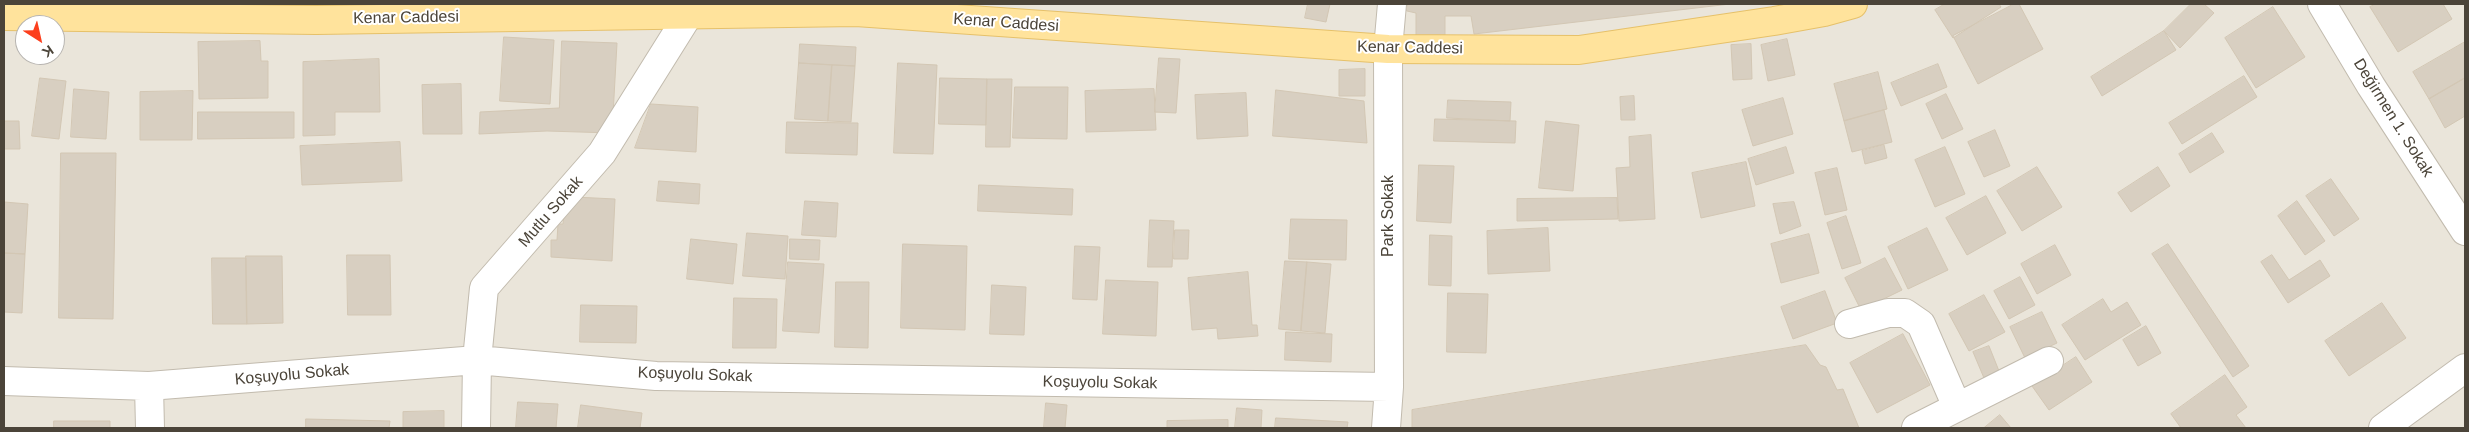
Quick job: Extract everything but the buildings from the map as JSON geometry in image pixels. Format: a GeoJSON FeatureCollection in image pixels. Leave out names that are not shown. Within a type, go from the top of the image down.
{"type":"FeatureCollection","features":[{"type":"Feature","properties":{"kind":"main road","name":"Kenar Caddesi"},"geometry":{"type":"LineString","coordinates":[[4,16],[63,10],[689,14],[857,8],[1388,49],[1579,50],[1774,21],[1824,12],[1853,4]]}},
{"type":"Feature","properties":{"kind":"street","name":"Park Sokak"},"geometry":{"type":"LineString","coordinates":[[1386,428],[1389,387],[1388,49],[1392,4]]}},
{"type":"Feature","properties":{"kind":"street","name":"Değirmen 1. Sokak"},"geometry":{"type":"LineString","coordinates":[[2322,4],[2371,86],[2465,231]]}},
{"type":"Feature","properties":{"kind":"street","name":"Mutlu Sokak"},"geometry":{"type":"LineString","coordinates":[[476,428],[477,360],[484,288],[602,153],[689,14]]}},
{"type":"Feature","properties":{"kind":"street"},"geometry":{"type":"LineString","coordinates":[[1849,324],[1888,313],[1905,313],[1921,324],[1957,407]]}},
{"type":"Feature","properties":{"kind":"street","name":"Koşuyolu Sokak"},"geometry":{"type":"LineString","coordinates":[[4,381],[149,386],[477,360],[656,376],[1389,387]]}},
{"type":"Feature","properties":{"kind":"street"},"geometry":{"type":"LineString","coordinates":[[1916,428],[2049,361]]}},
{"type":"Feature","properties":{"kind":"street"},"geometry":{"type":"LineString","coordinates":[[2383,428],[2465,368]]}},
{"type":"Feature","properties":{"kind":"street"},"geometry":{"type":"LineString","coordinates":[[149,386],[150,428]]}},
{"type":"Feature","properties":{"kind":"shaded area"},"geometry":{"type":"Polygon","coordinates":[[[4,4],[2465,4],[2465,428],[4,428],[4,4]]]}}]}
